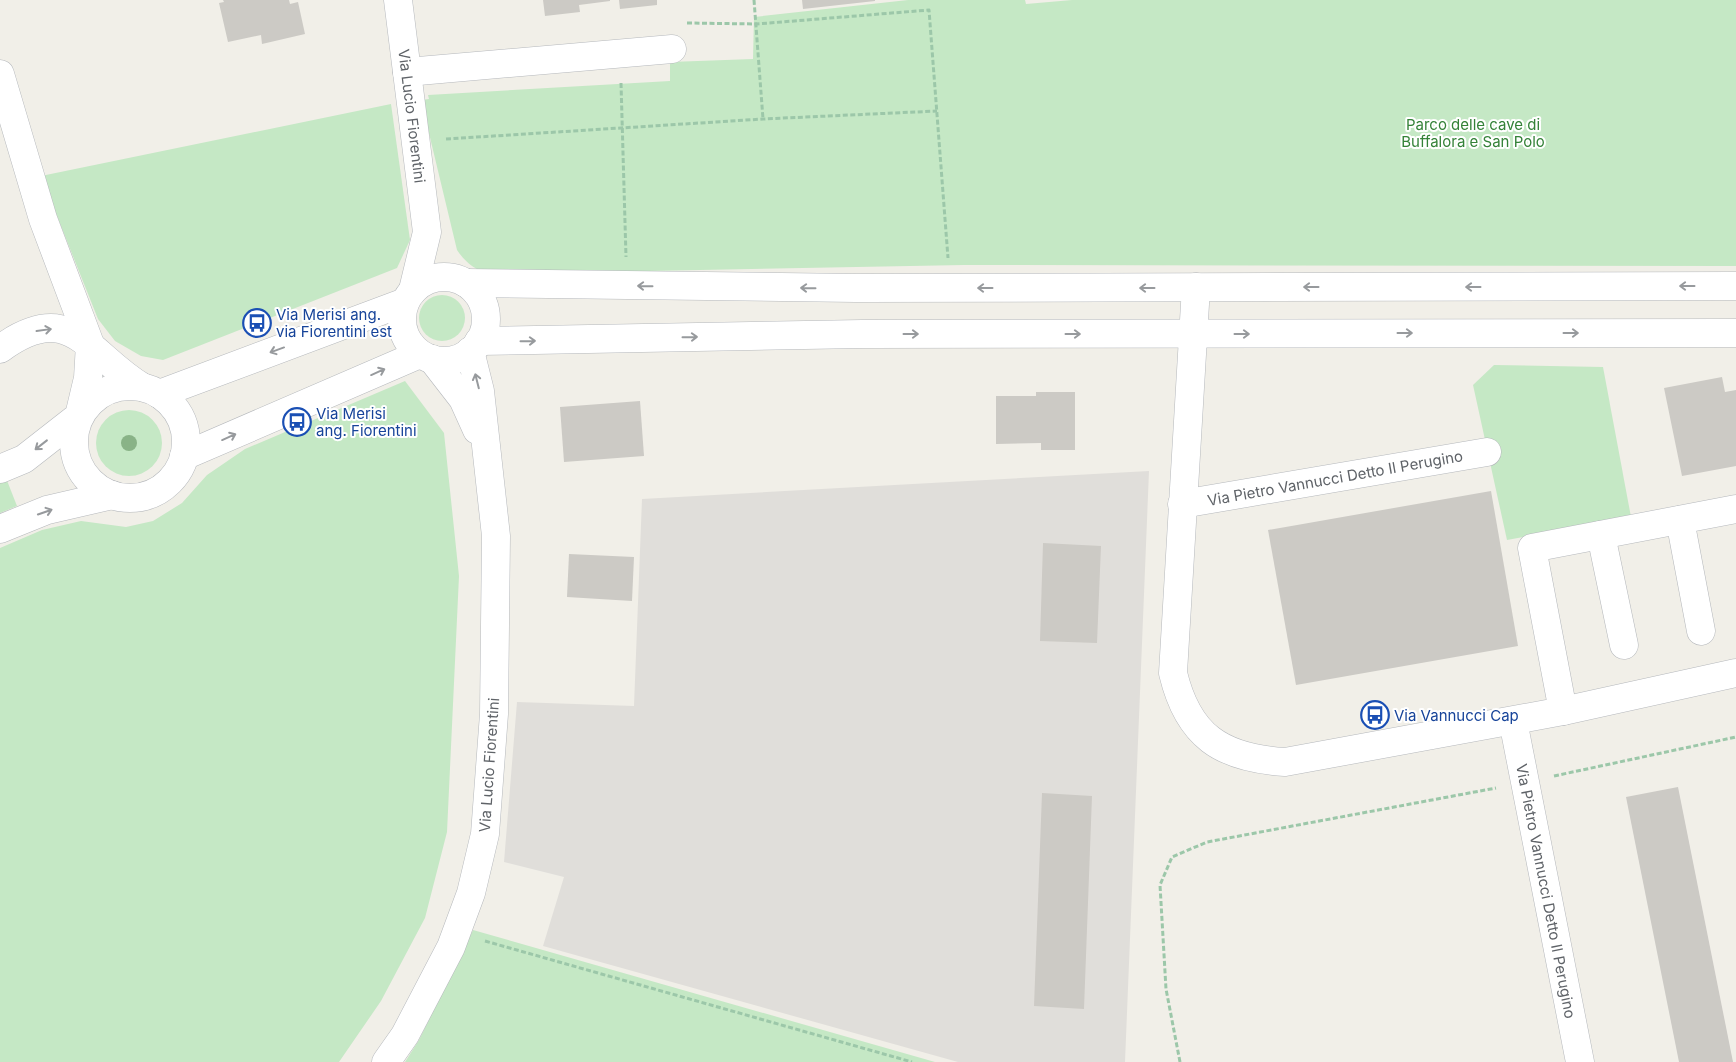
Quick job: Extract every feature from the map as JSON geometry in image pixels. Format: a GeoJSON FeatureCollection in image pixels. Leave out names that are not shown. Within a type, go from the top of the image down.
{"type":"FeatureCollection","features":[{"type":"Feature","properties":{"kind":"street","name":"Via Lucio Fiorentini"},"geometry":{"type":"LineString","coordinates":[[398,0],[426,232],[409,296]]}},
{"type":"Feature","properties":{"kind":"street"},"geometry":{"type":"LineString","coordinates":[[407,72],[672,49]]}},
{"type":"Feature","properties":{"kind":"street"},"geometry":{"type":"LineString","coordinates":[[0,74],[43,219],[90,344],[88,378],[74,434],[74,454],[82,472],[95,486],[112,495],[131,498],[148,495],[164,486],[177,473],[184,456],[186,438],[182,421],[173,406],[151,390],[120,374],[90,344],[66,329],[41,328],[0,349]]}},
{"type":"Feature","properties":{"kind":"street","name":"Via Lucio Fiorentini"},"geometry":{"type":"LineString","coordinates":[[426,232],[460,281]]}},
{"type":"Feature","properties":{"kind":"street"},"geometry":{"type":"LineString","coordinates":[[0,468],[24,459],[79,416],[91,401],[107,390],[125,386],[151,390],[409,296],[425,281],[438,277],[460,281],[950,288],[1736,286]]}},
{"type":"Feature","properties":{"kind":"street"},"geometry":{"type":"LineString","coordinates":[[409,296],[402,316],[403,330],[410,343],[426,356],[446,360],[458,358],[474,346],[484,330],[486,316],[483,303],[476,292],[460,281]]}},
{"type":"Feature","properties":{"kind":"street"},"geometry":{"type":"LineString","coordinates":[[1196,287],[1173,673],[1179,696],[1190,717],[1207,738],[1229,751],[1259,760],[1284,762],[1513,721],[1736,673]]}},
{"type":"Feature","properties":{"kind":"street"},"geometry":{"type":"LineString","coordinates":[[474,346],[862,334],[1736,333]]}},
{"type":"Feature","properties":{"kind":"street","name":"Via Lucio Fiorentini"},"geometry":{"type":"LineString","coordinates":[[386,1062],[405,1035],[456,933],[470,894],[484,834],[494,714],[496,536],[474,346]]}},
{"type":"Feature","properties":{"kind":"street","name":"Via Lucio Fiorentini"},"geometry":{"type":"LineString","coordinates":[[426,356],[463,399],[485,447]]}},
{"type":"Feature","properties":{"kind":"street"},"geometry":{"type":"LineString","coordinates":[[184,456],[426,356]]}},
{"type":"Feature","properties":{"kind":"street","name":"Via Pietro Vannucci Detto Il Perugino"},"geometry":{"type":"LineString","coordinates":[[1182,504],[1487,452]]}},
{"type":"Feature","properties":{"kind":"street"},"geometry":{"type":"LineString","coordinates":[[0,529],[47,510],[112,495]]}},
{"type":"Feature","properties":{"kind":"street"},"geometry":{"type":"LineString","coordinates":[[1563,711],[1532,548],[1736,510]]}},
{"type":"Feature","properties":{"kind":"street"},"geometry":{"type":"LineString","coordinates":[[1680,520],[1701,632]]}},
{"type":"Feature","properties":{"kind":"street"},"geometry":{"type":"LineString","coordinates":[[1601,535],[1624,645]]}},
{"type":"Feature","properties":{"kind":"street","name":"Via Pietro Vannucci Detto Il Perugino"},"geometry":{"type":"LineString","coordinates":[[1513,721],[1580,1062]]}},
{"type":"Feature","properties":{"kind":"path"},"geometry":{"type":"LineString","coordinates":[[754,0],[763,119]]}},
{"type":"Feature","properties":{"kind":"path"},"geometry":{"type":"LineString","coordinates":[[756,24],[929,10],[950,288]]}},
{"type":"Feature","properties":{"kind":"path"},"geometry":{"type":"LineString","coordinates":[[620,53],[626,264]]}},
{"type":"Feature","properties":{"kind":"path"},"geometry":{"type":"LineString","coordinates":[[415,140],[763,119],[937,111]]}},
{"type":"Feature","properties":{"kind":"path"},"geometry":{"type":"LineString","coordinates":[[1180,1062],[1166,990],[1160,885],[1172,857],[1207,842],[1525,783],[1736,737]]}},
{"type":"Feature","properties":{"kind":"path"},"geometry":{"type":"LineString","coordinates":[[456,933],[912,1062]]}},
{"type":"Feature","properties":{"kind":"shaded area"},"geometry":{"type":"Polygon","coordinates":[[[1149,471],[1125,1062],[958,1062],[543,946],[564,877],[504,862],[517,702],[634,706],[642,499],[1149,471]]]}},
{"type":"Feature","properties":{"kind":"green space","name":"Parco delle cave di Buffalora e San Polo"},"geometry":{"type":"Polygon","coordinates":[[[908,0],[1025,0],[1026,4],[1072,0],[1736,0],[1736,266],[964,265],[489,274],[471,265],[457,250],[421,100],[429,99],[428,95],[670,81],[670,62],[753,59],[754,17],[908,0]]]}},
{"type":"Feature","properties":{"kind":"green space"},"geometry":{"type":"Polygon","coordinates":[[[391,104],[410,240],[397,268],[163,360],[141,356],[115,341],[98,319],[41,176],[391,104]]]}},
{"type":"Feature","properties":{"kind":"green space"},"geometry":{"type":"Polygon","coordinates":[[[442,295],[455,299],[461,305],[465,318],[461,331],[455,337],[442,341],[429,337],[423,331],[419,318],[423,305],[429,299],[442,295]]]}},
{"type":"Feature","properties":{"kind":"green space"},"geometry":{"type":"Polygon","coordinates":[[[1494,365],[1603,367],[1631,517],[1507,540],[1473,385],[1494,365]]]}},
{"type":"Feature","properties":{"kind":"green space"},"geometry":{"type":"Polygon","coordinates":[[[405,381],[444,433],[459,576],[447,832],[425,918],[381,1001],[339,1062],[0,1062],[0,548],[42,530],[81,521],[126,527],[153,521],[182,503],[207,475],[245,449],[405,381]]]}},
{"type":"Feature","properties":{"kind":"green space"},"geometry":{"type":"Polygon","coordinates":[[[122,410],[136,410],[148,415],[157,424],[162,436],[160,456],[153,467],[136,476],[122,476],[110,471],[101,462],[96,450],[96,436],[101,424],[110,415],[122,410]]]}},
{"type":"Feature","properties":{"kind":"green space"},"geometry":{"type":"Polygon","coordinates":[[[6,478],[17,506],[0,513],[0,480],[6,478]]]}},
{"type":"Feature","properties":{"kind":"green space"},"geometry":{"type":"Polygon","coordinates":[[[473,930],[935,1062],[405,1062],[419,1040],[473,930]]]}},
{"type":"Feature","properties":{"kind":"building"},"geometry":{"type":"Polygon","coordinates":[[[223,0],[289,0],[290,4],[298,2],[305,34],[262,44],[261,35],[228,42],[219,3],[224,2],[223,0]]]}},
{"type":"Feature","properties":{"kind":"building"},"geometry":{"type":"Polygon","coordinates":[[[543,0],[610,1],[579,5],[580,12],[545,16],[543,0]]]}},
{"type":"Feature","properties":{"kind":"building"},"geometry":{"type":"Polygon","coordinates":[[[619,0],[657,0],[657,5],[620,9],[619,0]]]}},
{"type":"Feature","properties":{"kind":"building"},"geometry":{"type":"Polygon","coordinates":[[[802,0],[875,0],[875,1],[803,9],[802,0]]]}},
{"type":"Feature","properties":{"kind":"building"},"geometry":{"type":"Polygon","coordinates":[[[1722,377],[1725,392],[1736,390],[1736,466],[1682,476],[1664,388],[1722,377]]]}},
{"type":"Feature","properties":{"kind":"building"},"geometry":{"type":"Polygon","coordinates":[[[1036,392],[1075,392],[1075,450],[1041,450],[1041,443],[996,444],[996,396],[1036,396],[1036,392]]]}},
{"type":"Feature","properties":{"kind":"building"},"geometry":{"type":"Polygon","coordinates":[[[640,401],[644,456],[564,462],[560,407],[640,401]]]}},
{"type":"Feature","properties":{"kind":"building"},"geometry":{"type":"Polygon","coordinates":[[[1491,491],[1518,646],[1296,685],[1268,530],[1491,491]]]}},
{"type":"Feature","properties":{"kind":"building"},"geometry":{"type":"Polygon","coordinates":[[[1043,543],[1101,546],[1097,643],[1040,641],[1043,543]]]}},
{"type":"Feature","properties":{"kind":"building"},"geometry":{"type":"Polygon","coordinates":[[[569,554],[634,557],[632,601],[567,597],[569,554]]]}},
{"type":"Feature","properties":{"kind":"building"},"geometry":{"type":"Polygon","coordinates":[[[1678,787],[1733,1062],[1679,1062],[1626,797],[1678,787]]]}},
{"type":"Feature","properties":{"kind":"building"},"geometry":{"type":"Polygon","coordinates":[[[1042,793],[1092,796],[1084,1009],[1034,1006],[1042,793]]]}},
{"type":"Feature","properties":{"kind":"place","name":"Via Merisi ang. via Fiorentini est"},"geometry":{"type":"Point","coordinates":[257,323]}},
{"type":"Feature","properties":{"kind":"place","name":"Via Merisi ang. Fiorentini"},"geometry":{"type":"Point","coordinates":[297,422]}},
{"type":"Feature","properties":{"kind":"place","name":"Via Vannucci Cap"},"geometry":{"type":"Point","coordinates":[1375,715]}}]}
